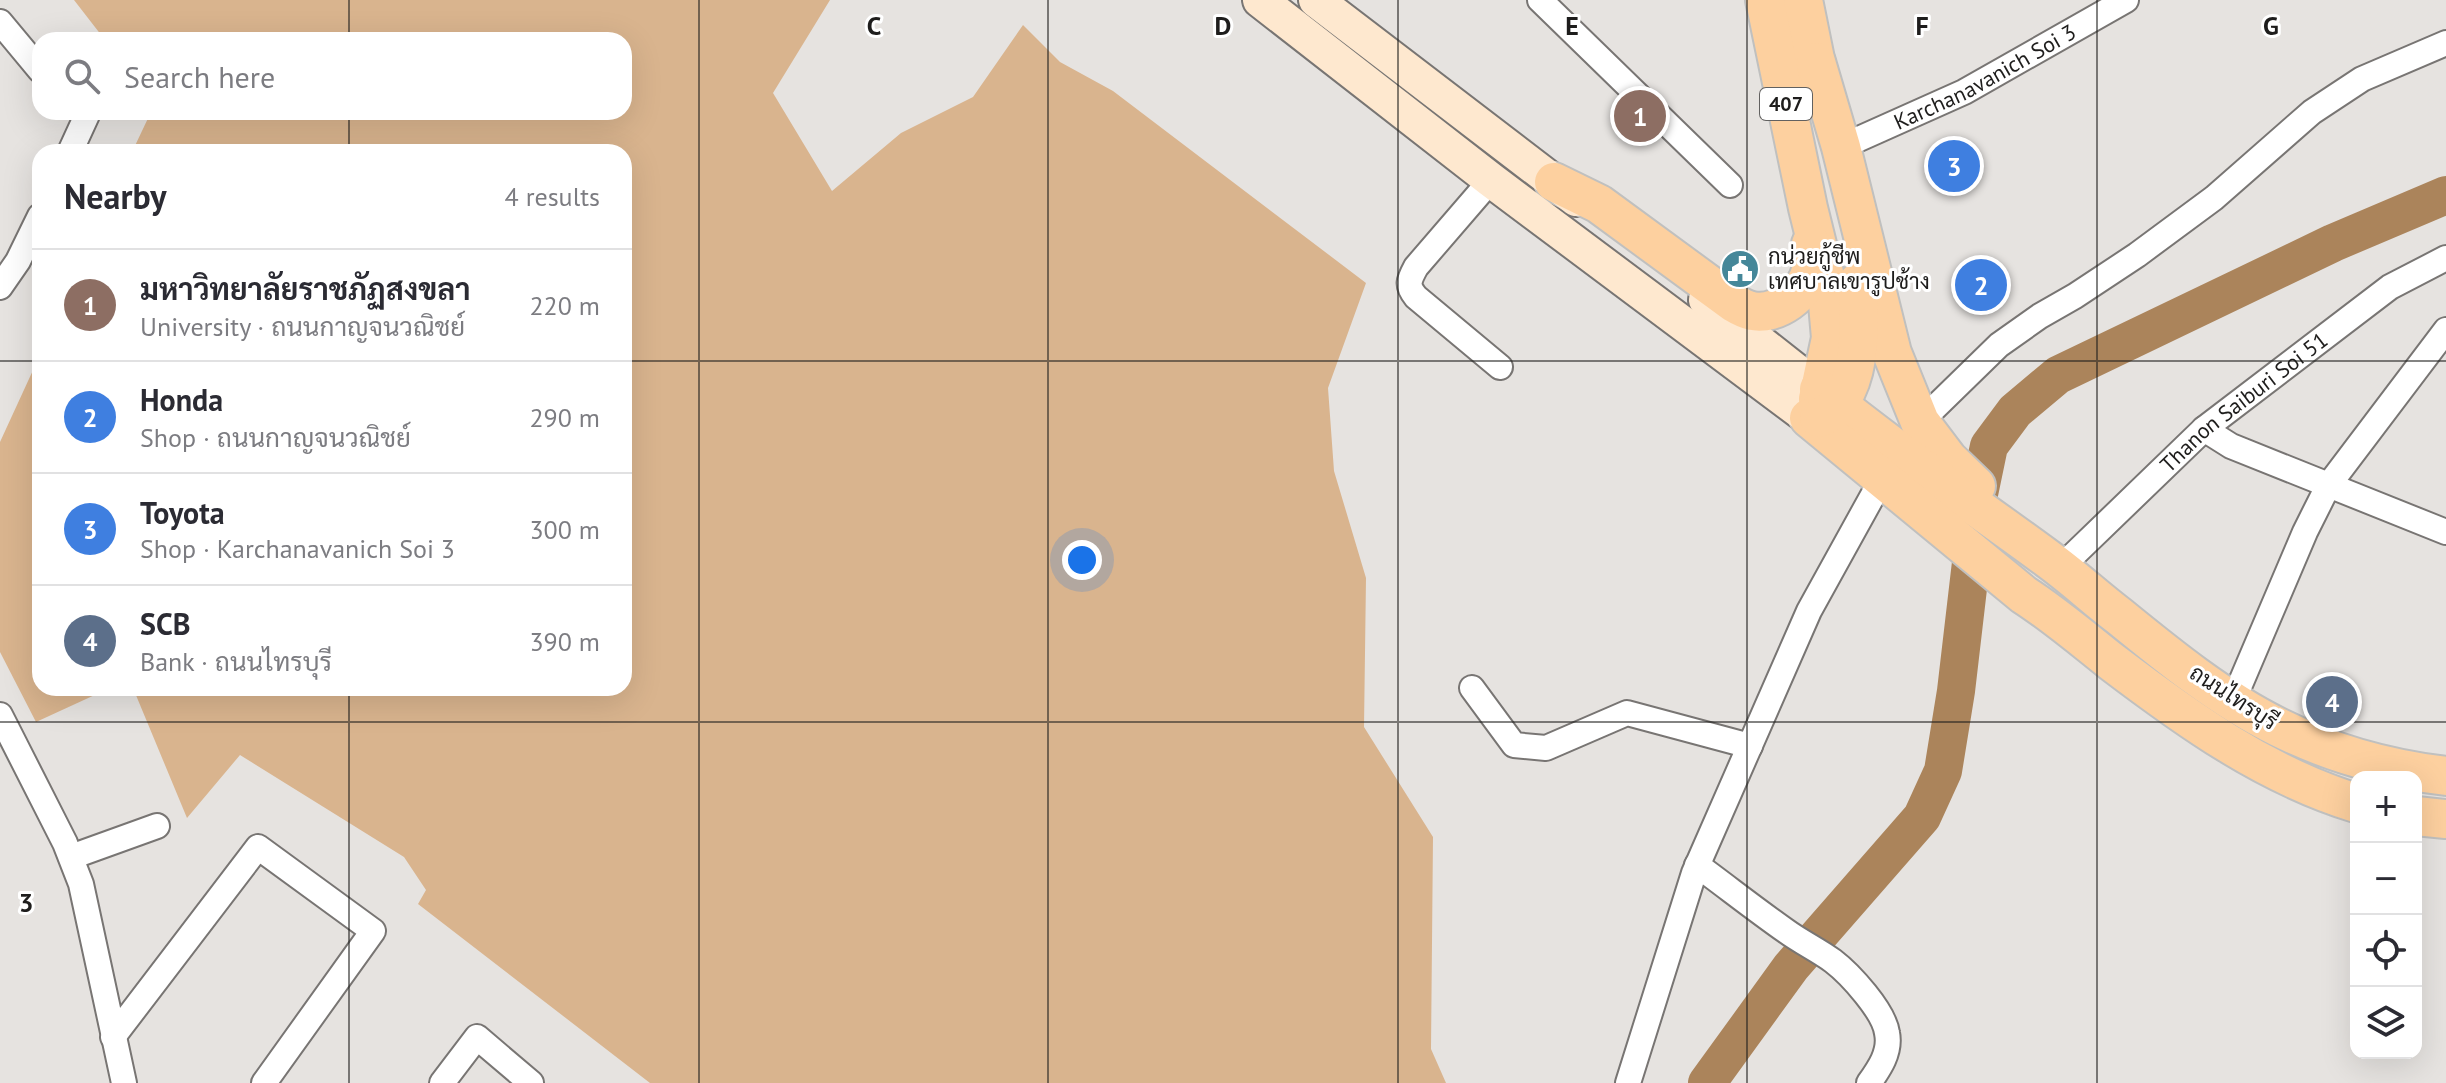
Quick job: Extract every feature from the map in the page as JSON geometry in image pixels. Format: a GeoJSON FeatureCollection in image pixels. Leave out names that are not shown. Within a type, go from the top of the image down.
{"type":"FeatureCollection","features":[{"type":"Feature","properties":{"kind":"main road"},"geometry":{"type":"LineString","coordinates":[[1260,0],[1491,180],[1823,407],[1916,477]]}},
{"type":"Feature","properties":{"kind":"main road"},"geometry":{"type":"LineString","coordinates":[[1316,0],[1554,182],[1823,407],[1851,450],[1916,477]]}},
{"type":"Feature","properties":{"kind":"main road","name":"407"},"geometry":{"type":"LineString","coordinates":[[1765,0],[1826,281],[1831,338],[1823,407]]}},
{"type":"Feature","properties":{"kind":"main road","name":"407"},"geometry":{"type":"LineString","coordinates":[[1803,0],[1858,282],[1860,330],[1856,361],[1823,407]]}},
{"type":"Feature","properties":{"kind":"main road"},"geometry":{"type":"LineString","coordinates":[[1816,62],[1841,147],[1892,353],[1920,422],[1916,477]]}},
{"type":"Feature","properties":{"kind":"main road"},"geometry":{"type":"LineString","coordinates":[[1554,182],[1599,204],[1734,303],[1751,311],[1779,308],[1806,281],[1811,270],[1812,253],[1808,208]]}},
{"type":"Feature","properties":{"kind":"main road","name":"ถนนไทรบุรี"},"geometry":{"type":"LineString","coordinates":[[1916,477],[2055,564],[2119,617],[2233,701],[2277,727],[2334,751],[2414,772],[2446,776]]}},
{"type":"Feature","properties":{"kind":"main road","name":"ถนนไทรบุรี"},"geometry":{"type":"LineString","coordinates":[[1916,477],[2024,595],[2112,662],[2223,742],[2295,780],[2350,801]]}},
{"type":"Feature","properties":{"kind":"main road"},"geometry":{"type":"LineString","coordinates":[[2422,817],[2446,819]]}},
{"type":"Feature","properties":{"kind":"street"},"geometry":{"type":"LineString","coordinates":[[1540,0],[1730,185]]}},
{"type":"Feature","properties":{"kind":"street","name":"Karchanavanich Soi 3"},"geometry":{"type":"LineString","coordinates":[[1841,147],[1964,92],[2126,0]]}},
{"type":"Feature","properties":{"kind":"street"},"geometry":{"type":"LineString","coordinates":[[0,22],[32,60]]}},
{"type":"Feature","properties":{"kind":"street"},"geometry":{"type":"LineString","coordinates":[[1920,422],[1999,345],[2137,255],[2214,198],[2312,112],[2362,79],[2446,43]]}},
{"type":"Feature","properties":{"kind":"street"},"geometry":{"type":"LineString","coordinates":[[74,144],[85,120]]}},
{"type":"Feature","properties":{"kind":"street"},"geometry":{"type":"LineString","coordinates":[[1491,180],[1416,267],[1408,281],[1409,289],[1416,297],[1500,367]]}},
{"type":"Feature","properties":{"kind":"street"},"geometry":{"type":"LineString","coordinates":[[0,287],[32,232]]}},
{"type":"Feature","properties":{"kind":"street","name":"Thanon Saiburi Soi 51"},"geometry":{"type":"LineString","coordinates":[[2055,564],[2204,429],[2390,287],[2446,258]]}},
{"type":"Feature","properties":{"kind":"street"},"geometry":{"type":"LineString","coordinates":[[2233,701],[2305,532],[2328,486],[2446,330]]}},
{"type":"Feature","properties":{"kind":"street"},"geometry":{"type":"LineString","coordinates":[[2204,429],[2231,446],[2446,532]]}},
{"type":"Feature","properties":{"kind":"street"},"geometry":{"type":"LineString","coordinates":[[1628,1083],[1697,865],[1809,611],[1916,477]]}},
{"type":"Feature","properties":{"kind":"street"},"geometry":{"type":"LineString","coordinates":[[1472,688],[1514,745],[1546,748],[1627,713],[1750,746]]}},
{"type":"Feature","properties":{"kind":"street"},"geometry":{"type":"LineString","coordinates":[[0,715],[71,857],[81,884],[124,1083]]}},
{"type":"Feature","properties":{"kind":"street"},"geometry":{"type":"LineString","coordinates":[[71,857],[157,826]]}},
{"type":"Feature","properties":{"kind":"street"},"geometry":{"type":"LineString","coordinates":[[113,1037],[258,847],[373,931],[264,1083]]}},
{"type":"Feature","properties":{"kind":"street"},"geometry":{"type":"LineString","coordinates":[[1697,865],[1787,932],[1835,962],[1870,1001],[1883,1020],[1888,1035],[1886,1054],[1869,1083]]}},
{"type":"Feature","properties":{"kind":"street"},"geometry":{"type":"LineString","coordinates":[[442,1083],[477,1037],[531,1083]]}},
{"type":"Feature","properties":{"kind":"shaded area"},"geometry":{"type":"Polygon","coordinates":[[[74,0],[830,0],[773,93],[832,191],[901,133],[973,97],[1023,25],[1060,62],[1113,91],[1366,283],[1328,388],[1334,471],[1366,578],[1364,727],[1433,837],[1431,1049],[1446,1083],[650,1083],[418,904],[426,890],[404,857],[240,755],[187,818],[136,696],[632,696],[632,144],[136,144],[147,120],[632,120],[632,32],[99,32],[74,0]]]}},
{"type":"Feature","properties":{"kind":"shaded area"},"geometry":{"type":"Polygon","coordinates":[[[32,372],[32,696],[93,696],[36,722],[0,652],[0,442],[32,372]]]}},
{"type":"Feature","properties":{"kind":"waterway"},"geometry":{"type":"LineString","coordinates":[[1707,1083],[1791,967],[1922,817],[1943,771],[1956,691],[1979,494],[1989,446],[2015,411],[2058,375],[2333,243],[2446,195]]}},
{"type":"Feature","properties":{"kind":"place","name":"มหาวิทยาลัยราชภัฏสงขลา"},"geometry":{"type":"Point","coordinates":[1640,116]}},
{"type":"Feature","properties":{"kind":"place","name":"Toyota"},"geometry":{"type":"Point","coordinates":[1954,166]}},
{"type":"Feature","properties":{"kind":"place","name":"กน่วยกู้ชีพ เทศบาลเขารูปช้าง"},"geometry":{"type":"Point","coordinates":[1740,269]}},
{"type":"Feature","properties":{"kind":"place","name":"Honda"},"geometry":{"type":"Point","coordinates":[1981,285]}},
{"type":"Feature","properties":{"kind":"place","name":"SCB"},"geometry":{"type":"Point","coordinates":[2332,702]}}]}
